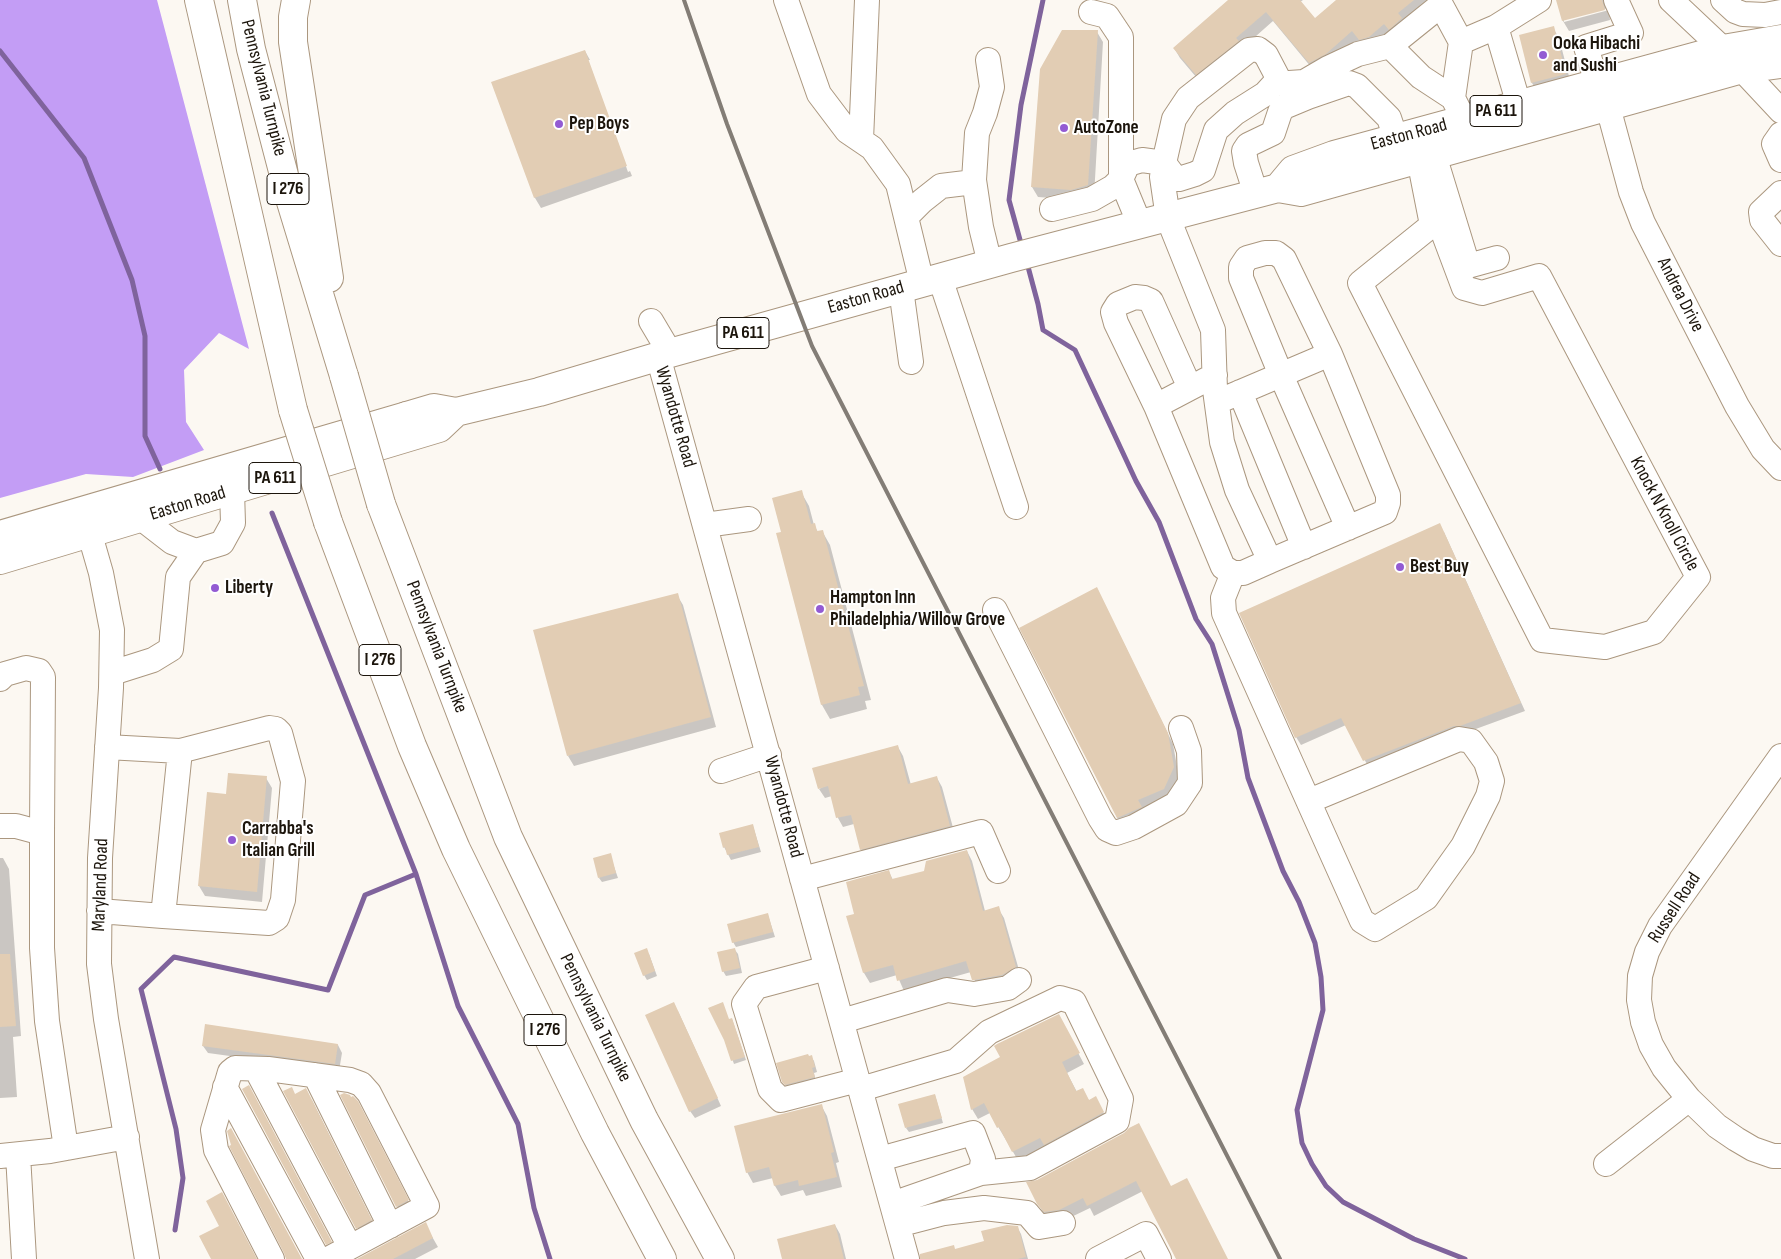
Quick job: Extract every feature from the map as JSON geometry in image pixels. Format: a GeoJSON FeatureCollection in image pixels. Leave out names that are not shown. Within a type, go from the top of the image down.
{"type":"FeatureCollection","features":[{"type":"Feature","properties":{"kind":"main road"},"geometry":{"type":"LineString","coordinates":[[187,0],[227,125]]}},
{"type":"Feature","properties":{"kind":"main road","name":"I 276"},"geometry":{"type":"LineString","coordinates":[[200,0],[293,410],[328,522],[412,746],[456,849],[595,1133],[662,1259]]}},
{"type":"Feature","properties":{"kind":"main road","name":"Pennsylvania Turnpike"},"geometry":{"type":"LineString","coordinates":[[242,0],[251,50],[289,193],[381,504],[508,837],[644,1120],[720,1259]]}},
{"type":"Feature","properties":{"kind":"main road"},"geometry":{"type":"LineString","coordinates":[[296,0],[293,17],[293,42],[344,376]]}},
{"type":"Feature","properties":{"kind":"main road","name":"Easton Road"},"geometry":{"type":"LineString","coordinates":[[0,560],[87,522],[434,408],[456,412],[539,392],[664,354],[921,283],[1267,191],[1301,192],[1427,157],[1603,95],[1723,49],[1781,39]]}},
{"type":"Feature","properties":{"kind":"main road","name":"Easton Road"},"geometry":{"type":"LineString","coordinates":[[1267,191],[1293,170],[1334,155],[1396,139],[1459,109],[1519,105],[1603,95],[1742,69],[1781,64]]}},
{"type":"Feature","properties":{"kind":"main road","name":"Easton Road"},"geometry":{"type":"LineString","coordinates":[[0,535],[87,522],[142,518],[438,428],[456,412]]}},
{"type":"Feature","properties":{"kind":"street"},"geometry":{"type":"LineString","coordinates":[[861,140],[867,0]]}},
{"type":"Feature","properties":{"kind":"street"},"geometry":{"type":"LineString","coordinates":[[1461,42],[1496,28],[1539,0]]}},
{"type":"Feature","properties":{"kind":"street","name":"Andrea Drive"},"geometry":{"type":"LineString","coordinates":[[1616,0],[1631,33],[1586,47],[1603,95],[1631,192],[1643,223],[1737,406],[1763,449],[1781,468]]}},
{"type":"Feature","properties":{"kind":"street"},"geometry":{"type":"LineString","coordinates":[[1671,0],[1723,49],[1781,111]]}},
{"type":"Feature","properties":{"kind":"street"},"geometry":{"type":"LineString","coordinates":[[1723,0],[1735,11],[1744,14],[1766,9]]}},
{"type":"Feature","properties":{"kind":"street"},"geometry":{"type":"LineString","coordinates":[[1274,84],[1304,82],[1358,54],[1390,46],[1441,5],[1461,42],[1459,109]]}},
{"type":"Feature","properties":{"kind":"street"},"geometry":{"type":"LineString","coordinates":[[791,6],[819,94],[847,131],[872,148],[898,184],[907,216],[921,283],[1016,507]]}},
{"type":"Feature","properties":{"kind":"street"},"geometry":{"type":"LineString","coordinates":[[1091,12],[1107,16],[1121,37],[1121,178],[1140,225]]}},
{"type":"Feature","properties":{"kind":"street"},"geometry":{"type":"LineString","coordinates":[[1496,28],[1519,105]]}},
{"type":"Feature","properties":{"kind":"street"},"geometry":{"type":"LineString","coordinates":[[1390,46],[1459,109]]}},
{"type":"Feature","properties":{"kind":"street"},"geometry":{"type":"LineString","coordinates":[[1052,209],[1092,199],[1113,187],[1121,178],[1128,164],[1142,160],[1164,163],[1176,179],[1196,174],[1203,170],[1216,130],[1235,113],[1265,94],[1274,84],[1277,76],[1266,55],[1258,49],[1249,50],[1188,98],[1174,120],[1164,163],[1162,177],[1168,218],[1213,330],[1217,402],[1222,442],[1237,490],[1270,561]]}},
{"type":"Feature","properties":{"kind":"street"},"geometry":{"type":"LineString","coordinates":[[988,60],[992,87],[977,133],[974,182],[981,227],[1001,261]]}},
{"type":"Feature","properties":{"kind":"street"},"geometry":{"type":"LineString","coordinates":[[1267,191],[1246,163],[1244,151],[1248,145],[1273,132],[1284,106],[1349,83],[1357,86],[1390,118],[1396,139]]}},
{"type":"Feature","properties":{"kind":"street"},"geometry":{"type":"LineString","coordinates":[[1781,134],[1774,144],[1781,160]]}},
{"type":"Feature","properties":{"kind":"street"},"geometry":{"type":"LineString","coordinates":[[1427,157],[1468,266],[1497,258]]}},
{"type":"Feature","properties":{"kind":"street","name":"Knock N Knoll Circle"},"geometry":{"type":"LineString","coordinates":[[1427,157],[1432,225]]}},
{"type":"Feature","properties":{"kind":"street"},"geometry":{"type":"LineString","coordinates":[[907,216],[922,200],[941,186],[974,182]]}},
{"type":"Feature","properties":{"kind":"street"},"geometry":{"type":"LineString","coordinates":[[1781,193],[1761,212],[1762,220],[1781,244]]}},
{"type":"Feature","properties":{"kind":"street","name":"Knock N Knoll Circle"},"geometry":{"type":"LineString","coordinates":[[1432,225],[1443,232],[1464,288],[1482,293],[1539,276],[1698,577],[1654,632],[1605,647],[1542,640],[1360,283],[1432,225]]}},
{"type":"Feature","properties":{"kind":"street"},"geometry":{"type":"LineString","coordinates":[[1190,388],[1151,301],[1135,297],[1118,304],[1113,312],[1116,323],[1156,406],[1224,567],[1232,573],[1243,573],[1270,561],[1304,547],[1348,528],[1385,512],[1388,495],[1330,354],[1284,259],[1276,253],[1265,253],[1247,258],[1241,267],[1241,278],[1348,528]]}},
{"type":"Feature","properties":{"kind":"street"},"geometry":{"type":"LineString","coordinates":[[911,362],[921,283]]}},
{"type":"Feature","properties":{"kind":"street","name":"Wyandotte Road"},"geometry":{"type":"LineString","coordinates":[[651,321],[664,354],[705,525],[907,1259]]}},
{"type":"Feature","properties":{"kind":"street"},"geometry":{"type":"LineString","coordinates":[[1217,402],[1330,354]]}},
{"type":"Feature","properties":{"kind":"street"},"geometry":{"type":"LineString","coordinates":[[1156,406],[1215,375]]}},
{"type":"Feature","properties":{"kind":"street"},"geometry":{"type":"LineString","coordinates":[[1240,392],[1304,547]]}},
{"type":"Feature","properties":{"kind":"street"},"geometry":{"type":"LineString","coordinates":[[112,674],[153,660],[171,649],[178,576],[196,551],[222,543],[234,523],[232,491]]}},
{"type":"Feature","properties":{"kind":"street"},"geometry":{"type":"LineString","coordinates":[[142,518],[172,542],[196,551]]}},
{"type":"Feature","properties":{"kind":"street"},"geometry":{"type":"LineString","coordinates":[[705,525],[749,519]]}},
{"type":"Feature","properties":{"kind":"street","name":"Maryland Road"},"geometry":{"type":"LineString","coordinates":[[87,522],[101,573],[110,621],[112,674],[99,911],[99,964],[106,1019],[147,1259]]}},
{"type":"Feature","properties":{"kind":"street"},"geometry":{"type":"LineString","coordinates":[[1232,573],[1223,598],[1224,613],[1362,921],[1375,929],[1426,898],[1463,846],[1488,796],[1492,782],[1486,762],[1471,741],[1459,739],[1309,801]]}},
{"type":"Feature","properties":{"kind":"street"},"geometry":{"type":"LineString","coordinates":[[995,610],[1107,829],[1116,833],[1134,827],[1176,804],[1190,783],[1189,751],[1181,728]]}},
{"type":"Feature","properties":{"kind":"street"},"geometry":{"type":"LineString","coordinates":[[0,679],[5,674],[26,668],[39,672],[43,678],[42,948],[47,1021],[66,1148]]}},
{"type":"Feature","properties":{"kind":"street"},"geometry":{"type":"LineString","coordinates":[[99,911],[269,923],[277,918],[283,900],[293,780],[280,733],[276,729],[269,728],[180,751],[107,747]]}},
{"type":"Feature","properties":{"kind":"street"},"geometry":{"type":"LineString","coordinates":[[163,916],[180,751]]}},
{"type":"Feature","properties":{"kind":"street"},"geometry":{"type":"LineString","coordinates":[[721,771],[768,755]]}},
{"type":"Feature","properties":{"kind":"street","name":"Russell Road"},"geometry":{"type":"LineString","coordinates":[[1781,756],[1660,926],[1647,952],[1640,976],[1640,1000],[1644,1022],[1651,1045],[1664,1068],[1689,1099],[1717,1126],[1753,1149],[1773,1156],[1781,1156]]}},
{"type":"Feature","properties":{"kind":"street"},"geometry":{"type":"LineString","coordinates":[[0,826],[16,826],[42,833]]}},
{"type":"Feature","properties":{"kind":"street"},"geometry":{"type":"LineString","coordinates":[[802,879],[981,832],[998,871]]}},
{"type":"Feature","properties":{"kind":"street"},"geometry":{"type":"LineString","coordinates":[[827,968],[756,987],[744,1004],[770,1090],[781,1100],[859,1085],[956,1062],[989,1032],[1060,998],[1074,1002],[1121,1099],[1117,1121],[1030,1168],[981,1173],[895,1214]]}},
{"type":"Feature","properties":{"kind":"street"},"geometry":{"type":"LineString","coordinates":[[842,1021],[947,990],[974,994],[1008,988],[1019,980]]}},
{"type":"Feature","properties":{"kind":"street"},"geometry":{"type":"LineString","coordinates":[[272,1259],[216,1150],[214,1130],[225,1087],[232,1069],[256,1069],[315,1075],[350,1080],[361,1084],[369,1093],[428,1206],[328,1259]]}},
{"type":"Feature","properties":{"kind":"street"},"geometry":{"type":"LineString","coordinates":[[256,1069],[350,1247]]}},
{"type":"Feature","properties":{"kind":"street"},"geometry":{"type":"LineString","coordinates":[[315,1075],[390,1226]]}},
{"type":"Feature","properties":{"kind":"street"},"geometry":{"type":"LineString","coordinates":[[225,1087],[318,1259]]}},
{"type":"Feature","properties":{"kind":"street"},"geometry":{"type":"LineString","coordinates":[[1606,1164],[1689,1099]]}},
{"type":"Feature","properties":{"kind":"street"},"geometry":{"type":"LineString","coordinates":[[880,1158],[973,1133],[984,1159],[981,1173]]}},
{"type":"Feature","properties":{"kind":"street"},"geometry":{"type":"LineString","coordinates":[[24,1259],[9,1155],[66,1148],[127,1137]]}},
{"type":"Feature","properties":{"kind":"street"},"geometry":{"type":"LineString","coordinates":[[895,1214],[984,1208],[1027,1213],[1039,1226],[1063,1223]]}},
{"type":"Feature","properties":{"kind":"street"},"geometry":{"type":"LineString","coordinates":[[1098,1259],[1146,1234],[1159,1259]]}},
{"type":"Feature","properties":{"kind":"shaded area"},"geometry":{"type":"Polygon","coordinates":[[[0,0],[157,0],[249,349],[219,333],[184,370],[186,422],[204,450],[133,477],[86,474],[0,498],[0,0]]]}},
{"type":"Feature","properties":{"kind":"building"},"geometry":{"type":"Polygon","coordinates":[[[1228,0],[1300,0],[1315,18],[1336,0],[1414,0],[1398,13],[1402,18],[1389,30],[1384,24],[1369,37],[1359,40],[1352,31],[1326,54],[1309,63],[1266,12],[1236,38],[1239,41],[1196,75],[1173,48],[1228,0]]]}},
{"type":"Feature","properties":{"kind":"building"},"geometry":{"type":"Polygon","coordinates":[[[1556,0],[1602,0],[1605,10],[1562,21],[1556,0]]]}},
{"type":"Feature","properties":{"kind":"building"},"geometry":{"type":"Polygon","coordinates":[[[1554,26],[1566,74],[1531,83],[1519,35],[1554,26]]]}},
{"type":"Feature","properties":{"kind":"building","name":"AutoZone"},"geometry":{"type":"Polygon","coordinates":[[[1062,30],[1098,30],[1088,185],[1071,190],[1031,187],[1040,69],[1062,30]]]}},
{"type":"Feature","properties":{"kind":"building","name":"Pep Boys"},"geometry":{"type":"Polygon","coordinates":[[[585,50],[627,166],[534,198],[491,82],[585,50]]]}},
{"type":"Feature","properties":{"kind":"building","name":"Hampton Inn Philadelphia/Willow Grove"},"geometry":{"type":"Polygon","coordinates":[[[802,490],[811,524],[815,523],[817,531],[823,530],[864,686],[858,687],[860,695],[821,705],[776,533],[781,532],[772,498],[802,490]]]}},
{"type":"Feature","properties":{"kind":"building"},"geometry":{"type":"Polygon","coordinates":[[[1440,523],[1521,703],[1363,761],[1341,718],[1295,738],[1239,613],[1440,523]]]}},
{"type":"Feature","properties":{"kind":"building"},"geometry":{"type":"Polygon","coordinates":[[[1097,587],[1168,733],[1174,767],[1164,789],[1138,800],[1142,807],[1117,818],[1019,628],[1097,587]]]}},
{"type":"Feature","properties":{"kind":"building"},"geometry":{"type":"Polygon","coordinates":[[[678,593],[711,717],[567,756],[533,630],[678,593]]]}},
{"type":"Feature","properties":{"kind":"building"},"geometry":{"type":"Polygon","coordinates":[[[898,745],[908,784],[937,776],[950,826],[860,850],[851,815],[836,818],[828,786],[818,789],[812,768],[898,745]]]}},
{"type":"Feature","properties":{"kind":"building","name":"Carrabba's Italian Grill"},"geometry":{"type":"Polygon","coordinates":[[[228,773],[267,776],[257,892],[198,886],[207,792],[226,794],[228,773]]]}},
{"type":"Feature","properties":{"kind":"building"},"geometry":{"type":"Polygon","coordinates":[[[753,824],[759,847],[727,855],[719,833],[753,824]]]}},
{"type":"Feature","properties":{"kind":"building"},"geometry":{"type":"Polygon","coordinates":[[[967,850],[983,911],[999,906],[1016,967],[1002,975],[974,980],[972,980],[966,961],[897,981],[893,965],[863,973],[846,916],[854,914],[846,882],[889,870],[892,879],[924,871],[926,861],[967,850]]]}},
{"type":"Feature","properties":{"kind":"building"},"geometry":{"type":"Polygon","coordinates":[[[611,853],[616,873],[598,878],[593,858],[611,853]]]}},
{"type":"Feature","properties":{"kind":"building"},"geometry":{"type":"Polygon","coordinates":[[[768,913],[773,932],[732,943],[727,924],[768,913]]]}},
{"type":"Feature","properties":{"kind":"building"},"geometry":{"type":"Polygon","coordinates":[[[647,948],[655,971],[643,976],[634,953],[647,948]]]}},
{"type":"Feature","properties":{"kind":"building"},"geometry":{"type":"Polygon","coordinates":[[[735,948],[740,968],[722,972],[717,952],[735,948]]]}},
{"type":"Feature","properties":{"kind":"building"},"geometry":{"type":"Polygon","coordinates":[[[0,954],[10,954],[16,1026],[0,1027],[0,954]]]}},
{"type":"Feature","properties":{"kind":"building"},"geometry":{"type":"Polygon","coordinates":[[[674,1002],[718,1098],[689,1112],[645,1015],[674,1002]]]}},
{"type":"Feature","properties":{"kind":"building"},"geometry":{"type":"Polygon","coordinates":[[[723,1002],[729,1019],[732,1018],[745,1057],[731,1061],[724,1040],[708,1008],[723,1002]]]}},
{"type":"Feature","properties":{"kind":"building"},"geometry":{"type":"Polygon","coordinates":[[[1059,1014],[1080,1053],[1062,1062],[1076,1091],[1083,1088],[1089,1100],[1096,1096],[1104,1112],[1044,1145],[1040,1138],[1012,1152],[984,1103],[971,1110],[963,1077],[1000,1057],[994,1046],[997,1044],[1059,1014]]]}},
{"type":"Feature","properties":{"kind":"building"},"geometry":{"type":"Polygon","coordinates":[[[205,1024],[338,1044],[335,1064],[202,1046],[205,1024]]]}},
{"type":"Feature","properties":{"kind":"building"},"geometry":{"type":"Polygon","coordinates":[[[808,1054],[809,1056],[812,1055],[815,1067],[812,1068],[815,1077],[785,1085],[782,1082],[776,1063],[808,1054]]]}},
{"type":"Feature","properties":{"kind":"building"},"geometry":{"type":"Polygon","coordinates":[[[249,1085],[332,1242],[326,1245],[242,1089],[249,1085]]]}},
{"type":"Feature","properties":{"kind":"building"},"geometry":{"type":"Polygon","coordinates":[[[292,1087],[295,1094],[306,1088],[372,1220],[356,1229],[283,1091],[292,1087]]]}},
{"type":"Feature","properties":{"kind":"building"},"geometry":{"type":"Polygon","coordinates":[[[344,1093],[351,1097],[353,1096],[358,1101],[409,1200],[396,1207],[340,1095],[344,1093]]]}},
{"type":"Feature","properties":{"kind":"building"},"geometry":{"type":"Polygon","coordinates":[[[935,1094],[942,1118],[905,1128],[898,1104],[935,1094]]]}},
{"type":"Feature","properties":{"kind":"building"},"geometry":{"type":"Polygon","coordinates":[[[822,1104],[834,1152],[831,1153],[837,1177],[799,1186],[798,1180],[774,1186],[769,1167],[746,1173],[734,1126],[822,1104]]]}},
{"type":"Feature","properties":{"kind":"building"},"geometry":{"type":"Polygon","coordinates":[[[1139,1123],[1171,1186],[1187,1178],[1228,1259],[1176,1259],[1136,1181],[1087,1206],[1083,1198],[1059,1210],[1044,1212],[1037,1204],[1026,1182],[1037,1180],[1139,1123]]]}},
{"type":"Feature","properties":{"kind":"building"},"geometry":{"type":"Polygon","coordinates":[[[231,1128],[302,1259],[286,1259],[229,1146],[231,1145],[227,1131],[231,1128]]]}},
{"type":"Feature","properties":{"kind":"building"},"geometry":{"type":"Polygon","coordinates":[[[222,1192],[257,1259],[211,1259],[199,1236],[219,1226],[206,1201],[222,1192]]]}},
{"type":"Feature","properties":{"kind":"building"},"geometry":{"type":"Polygon","coordinates":[[[426,1222],[433,1238],[393,1259],[357,1259],[426,1222]]]}},
{"type":"Feature","properties":{"kind":"building"},"geometry":{"type":"Polygon","coordinates":[[[835,1224],[844,1259],[782,1259],[777,1239],[835,1224]]]}},
{"type":"Feature","properties":{"kind":"building"},"geometry":{"type":"Polygon","coordinates":[[[1007,1225],[1018,1226],[1026,1257],[1018,1259],[920,1259],[920,1254],[954,1245],[955,1249],[984,1241],[981,1231],[1007,1225]]]}},
{"type":"Feature","properties":{"kind":"waterway"},"geometry":{"type":"LineString","coordinates":[[1022,247],[1009,200],[1021,105],[1043,0]]}},
{"type":"Feature","properties":{"kind":"waterway"},"geometry":{"type":"LineString","coordinates":[[0,51],[84,158],[132,280],[145,336],[145,436],[160,469]]}},
{"type":"Feature","properties":{"kind":"waterway"},"geometry":{"type":"LineString","coordinates":[[1027,263],[1043,330],[1075,350],[1136,481],[1159,522],[1196,619],[1212,644],[1239,730],[1248,778],[1283,871],[1299,902],[1315,943],[1321,977],[1323,1010],[1297,1110],[1302,1143],[1312,1164],[1326,1186],[1343,1202],[1414,1239],[1465,1259]]}},
{"type":"Feature","properties":{"kind":"waterway"},"geometry":{"type":"LineString","coordinates":[[272,513],[416,874],[458,1006],[518,1124],[534,1208],[550,1259]]}},
{"type":"Feature","properties":{"kind":"waterway"},"geometry":{"type":"LineString","coordinates":[[175,1230],[183,1178],[176,1129],[141,989],[174,957],[328,990],[365,895],[416,874]]}},
{"type":"Feature","properties":{"kind":"railway"},"geometry":{"type":"LineString","coordinates":[[684,0],[727,124],[812,346],[1280,1259]]}},
{"type":"Feature","properties":{"kind":"place","name":"Ooka Hibachi and Sushi"},"geometry":{"type":"Point","coordinates":[1543,55]}},
{"type":"Feature","properties":{"kind":"place","name":"Pep Boys"},"geometry":{"type":"Point","coordinates":[559,124]}},
{"type":"Feature","properties":{"kind":"place","name":"AutoZone"},"geometry":{"type":"Point","coordinates":[1064,128]}},
{"type":"Feature","properties":{"kind":"place","name":"Best Buy"},"geometry":{"type":"Point","coordinates":[1400,567]}},
{"type":"Feature","properties":{"kind":"place","name":"Liberty"},"geometry":{"type":"Point","coordinates":[215,588]}},
{"type":"Feature","properties":{"kind":"place","name":"Hampton Inn Philadelphia/Willow Grove"},"geometry":{"type":"Point","coordinates":[820,609]}},
{"type":"Feature","properties":{"kind":"place","name":"Carrabba's Italian Grill"},"geometry":{"type":"Point","coordinates":[232,840]}}]}
